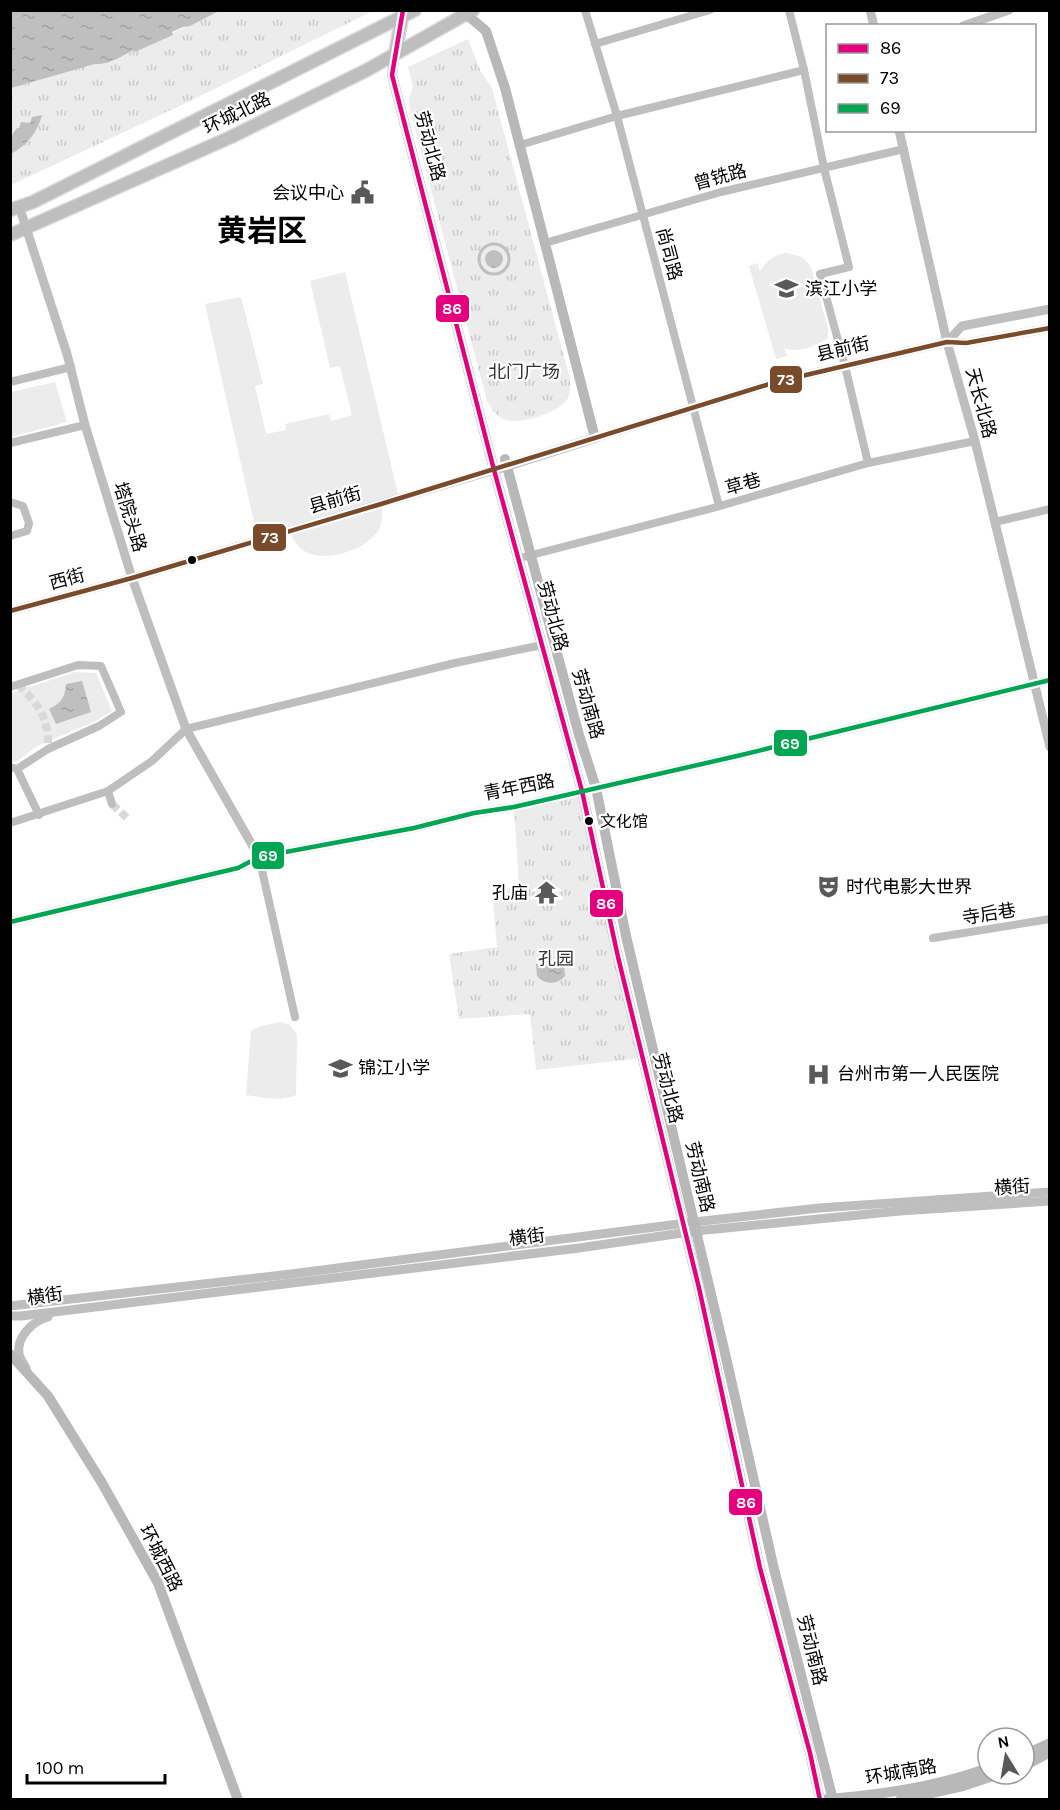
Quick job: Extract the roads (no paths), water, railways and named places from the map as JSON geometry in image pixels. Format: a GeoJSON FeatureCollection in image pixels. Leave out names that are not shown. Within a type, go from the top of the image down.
{"type":"FeatureCollection","features":[{"type":"Feature","properties":{"kind":"main road","name":"环城北路"},"geometry":{"type":"LineString","coordinates":[[15,208],[33,202],[403,14],[415,10]]}},
{"type":"Feature","properties":{"kind":"main road","name":"环城北路"},"geometry":{"type":"LineString","coordinates":[[10,235],[231,137],[395,54],[467,12]]}},
{"type":"Feature","properties":{"kind":"main road"},"geometry":{"type":"LineString","coordinates":[[467,12],[486,31],[505,88],[595,435]]}},
{"type":"Feature","properties":{"kind":"main road","name":"劳动北路"},"geometry":{"type":"LineString","coordinates":[[403,14],[393,75],[493,466],[525,556],[543,645],[582,791],[618,957],[689,1227]]}},
{"type":"Feature","properties":{"kind":"main road","name":"县前街"},"geometry":{"type":"LineString","coordinates":[[493,466],[595,435]]}},
{"type":"Feature","properties":{"kind":"main road","name":"劳动南路"},"geometry":{"type":"LineString","coordinates":[[506,462],[525,556],[596,788],[760,1568],[810,1753],[820,1799]]}},
{"type":"Feature","properties":{"kind":"main road","name":"劳动南路"},"geometry":{"type":"LineString","coordinates":[[689,1227],[833,1799]]}},
{"type":"Feature","properties":{"kind":"main road","name":"环城西路"},"geometry":{"type":"LineString","coordinates":[[10,1354],[48,1396],[96,1473],[158,1583],[238,1800]]}},
{"type":"Feature","properties":{"kind":"main road"},"geometry":{"type":"LineString","coordinates":[[1036,1749],[1050,1743]]}},
{"type":"Feature","properties":{"kind":"main road"},"geometry":{"type":"LineString","coordinates":[[1036,1760],[1050,1752]]}},
{"type":"Feature","properties":{"kind":"main road","name":"环城南路"},"geometry":{"type":"LineString","coordinates":[[820,1799],[872,1794],[945,1781],[976,1772]]}},
{"type":"Feature","properties":{"kind":"main road"},"geometry":{"type":"LineString","coordinates":[[900,1800],[976,1782]]}},
{"type":"Feature","properties":{"kind":"street","name":"尚司路"},"geometry":{"type":"LineString","coordinates":[[585,10],[617,116],[719,506]]}},
{"type":"Feature","properties":{"kind":"street"},"geometry":{"type":"LineString","coordinates":[[595,44],[710,10]]}},
{"type":"Feature","properties":{"kind":"street"},"geometry":{"type":"LineString","coordinates":[[789,10],[824,168],[849,267],[820,274],[868,463]]}},
{"type":"Feature","properties":{"kind":"street"},"geometry":{"type":"LineString","coordinates":[[969,24],[1009,10]]}},
{"type":"Feature","properties":{"kind":"street"},"geometry":{"type":"LineString","coordinates":[[520,145],[617,116],[804,70]]}},
{"type":"Feature","properties":{"kind":"street","name":"天长北路"},"geometry":{"type":"LineString","coordinates":[[900,132],[947,342],[975,441],[1050,747]]}},
{"type":"Feature","properties":{"kind":"street","name":"曾铣路"},"geometry":{"type":"LineString","coordinates":[[545,243],[721,192],[904,149]]}},
{"type":"Feature","properties":{"kind":"street","name":"塔院头路"},"geometry":{"type":"LineString","coordinates":[[15,208],[27,228],[71,367],[85,425],[132,578],[186,729],[259,857]]}},
{"type":"Feature","properties":{"kind":"street","name":"县前街"},"geometry":{"type":"LineString","coordinates":[[947,342],[962,326],[1050,309]]}},
{"type":"Feature","properties":{"kind":"street","name":"县前街"},"geometry":{"type":"LineString","coordinates":[[595,435],[609,433],[776,382],[947,342],[966,343],[1050,328]]}},
{"type":"Feature","properties":{"kind":"street"},"geometry":{"type":"LineString","coordinates":[[10,382],[71,367]]}},
{"type":"Feature","properties":{"kind":"street"},"geometry":{"type":"LineString","coordinates":[[10,443],[85,425]]}},
{"type":"Feature","properties":{"kind":"street","name":"草巷"},"geometry":{"type":"LineString","coordinates":[[525,556],[719,506],[868,463],[975,441]]}},
{"type":"Feature","properties":{"kind":"street","name":"县前街"},"geometry":{"type":"LineString","coordinates":[[132,578],[478,475],[493,466]]}},
{"type":"Feature","properties":{"kind":"street"},"geometry":{"type":"LineString","coordinates":[[10,502],[22,507],[29,523],[27,531],[10,536]]}},
{"type":"Feature","properties":{"kind":"street"},"geometry":{"type":"LineString","coordinates":[[995,522],[1050,509]]}},
{"type":"Feature","properties":{"kind":"street","name":"西街"},"geometry":{"type":"LineString","coordinates":[[10,611],[132,578]]}},
{"type":"Feature","properties":{"kind":"street"},"geometry":{"type":"LineString","coordinates":[[10,823],[39,816],[108,791],[152,761],[186,729],[455,663],[543,645]]}},
{"type":"Feature","properties":{"kind":"street"},"geometry":{"type":"LineString","coordinates":[[10,687],[78,665],[101,666],[121,712],[99,726],[48,749],[14,768],[39,816]]}},
{"type":"Feature","properties":{"kind":"street","name":"青年西路"},"geometry":{"type":"LineString","coordinates":[[10,922],[238,868],[259,857],[414,828],[474,813],[514,807],[1050,680]]}},
{"type":"Feature","properties":{"kind":"street"},"geometry":{"type":"LineString","coordinates":[[108,791],[112,804]]}},
{"type":"Feature","properties":{"kind":"street"},"geometry":{"type":"LineString","coordinates":[[259,857],[295,1017]]}},
{"type":"Feature","properties":{"kind":"street","name":"寺后巷"},"geometry":{"type":"LineString","coordinates":[[933,938],[1050,919]]}},
{"type":"Feature","properties":{"kind":"street","name":"横街"},"geometry":{"type":"LineString","coordinates":[[10,1316],[819,1208],[1050,1191]]}},
{"type":"Feature","properties":{"kind":"street","name":"横街"},"geometry":{"type":"LineString","coordinates":[[689,1227],[1050,1201]]}},
{"type":"Feature","properties":{"kind":"street","name":"横街"},"geometry":{"type":"LineString","coordinates":[[10,1306],[347,1271]]}},
{"type":"Feature","properties":{"kind":"street"},"geometry":{"type":"LineString","coordinates":[[30,1376],[19,1354],[22,1336],[39,1320],[73,1309]]}},
{"type":"Feature","properties":{"kind":"water"},"geometry":{"type":"Polygon","coordinates":[[[10,11],[219,11],[190,26],[172,32],[173,35],[135,52],[134,50],[111,62],[95,64],[11,88],[10,11]]]}},
{"type":"Feature","properties":{"kind":"water"},"geometry":{"type":"Polygon","coordinates":[[[42,115],[31,138],[11,154],[11,137],[21,122],[30,123],[32,117],[42,115]]]}},
{"type":"Feature","properties":{"kind":"water"},"geometry":{"type":"Polygon","coordinates":[[[494,250],[500,253],[503,259],[500,265],[494,268],[488,265],[485,259],[488,253],[494,250]]]}},
{"type":"Feature","properties":{"kind":"water"},"geometry":{"type":"Polygon","coordinates":[[[82,681],[91,712],[56,724],[49,709],[62,700],[66,684],[82,681]]]}},
{"type":"Feature","properties":{"kind":"water"},"geometry":{"type":"Polygon","coordinates":[[[564,963],[565,976],[559,981],[547,982],[537,976],[536,964],[564,963]]]}},
{"type":"Feature","properties":{"kind":"waterway"},"geometry":{"type":"LineString","coordinates":[[494,244],[505,248],[509,259],[505,270],[494,274],[483,270],[479,259],[483,248],[494,244]]}},
{"type":"Feature","properties":{"kind":"tunnel"},"geometry":{"type":"LineString","coordinates":[[18,685],[42,713],[47,729],[48,749]]}},
{"type":"Feature","properties":{"kind":"tunnel"},"geometry":{"type":"LineString","coordinates":[[112,804],[127,818]]}},
{"type":"Feature","properties":{"kind":"place","name":"会议中心"},"geometry":{"type":"Point","coordinates":[362,193]}},
{"type":"Feature","properties":{"kind":"place","name":"滨江小学"},"geometry":{"type":"Point","coordinates":[787,289]}},
{"type":"Feature","properties":{"kind":"place","name":"文化馆"},"geometry":{"type":"Point","coordinates":[589,821]}},
{"type":"Feature","properties":{"kind":"place","name":"时代电影大世界"},"geometry":{"type":"Point","coordinates":[828,887]}},
{"type":"Feature","properties":{"kind":"place","name":"孔庙"},"geometry":{"type":"Point","coordinates":[546,893]}},
{"type":"Feature","properties":{"kind":"place","name":"锦江小学"},"geometry":{"type":"Point","coordinates":[340,1068]}},
{"type":"Feature","properties":{"kind":"place","name":"台州市第一人民医院"},"geometry":{"type":"Point","coordinates":[819,1074]}},
{"type":"Feature","properties":{"kind":"district","name":"黄岩区"},"geometry":{"type":"Point","coordinates":[262,231]}},
{"type":"Feature","properties":{"kind":"park label","name":"北门广场"},"geometry":{"type":"Point","coordinates":[524,372]}},
{"type":"Feature","properties":{"kind":"park label","name":"孔园"},"geometry":{"type":"Point","coordinates":[556,959]}}]}
